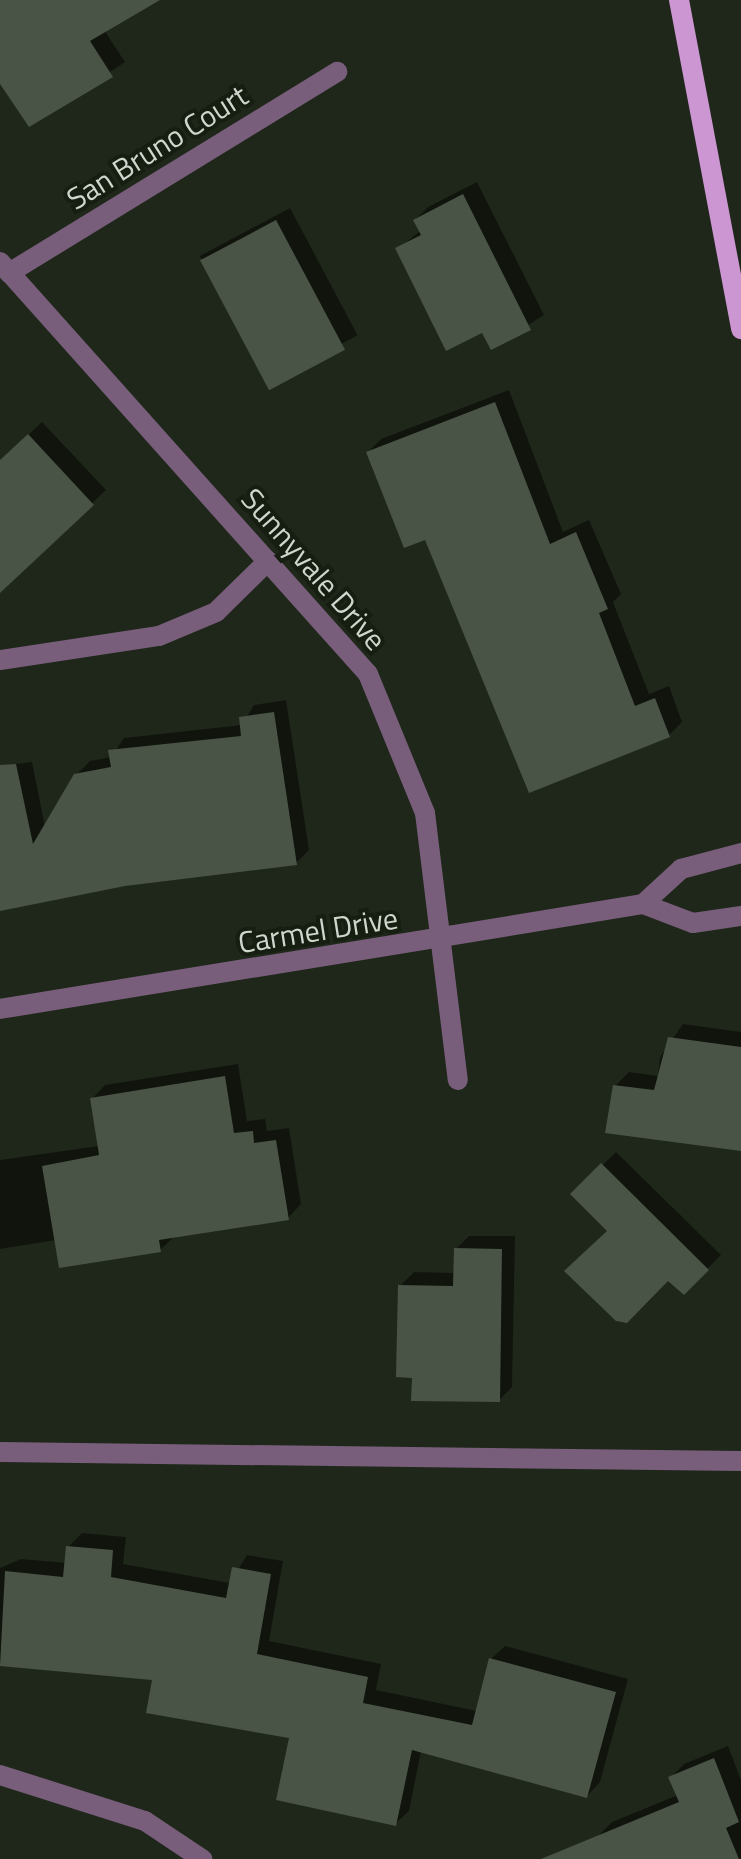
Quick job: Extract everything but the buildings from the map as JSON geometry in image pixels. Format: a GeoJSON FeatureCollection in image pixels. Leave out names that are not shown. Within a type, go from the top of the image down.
{"type":"FeatureCollection","features":[{"type":"Feature","properties":{"kind":"main road"},"geometry":{"type":"LineString","coordinates":[[679,0],[741,329]]}},
{"type":"Feature","properties":{"kind":"street","name":"San Bruno Court"},"geometry":{"type":"LineString","coordinates":[[4,267],[337,72]]}},
{"type":"Feature","properties":{"kind":"street","name":"Sunnyvale Drive"},"geometry":{"type":"LineString","coordinates":[[4,267],[368,674],[425,813],[458,1080]]}},
{"type":"Feature","properties":{"kind":"street"},"geometry":{"type":"LineString","coordinates":[[0,660],[159,636],[216,612],[268,561]]}},
{"type":"Feature","properties":{"kind":"street"},"geometry":{"type":"LineString","coordinates":[[741,853],[681,869],[643,904],[693,923],[741,916]]}},
{"type":"Feature","properties":{"kind":"street","name":"Carmel Drive"},"geometry":{"type":"LineString","coordinates":[[0,1009],[441,942],[643,904]]}},
{"type":"Feature","properties":{"kind":"street"},"geometry":{"type":"LineString","coordinates":[[0,1452],[741,1461]]}},
{"type":"Feature","properties":{"kind":"street"},"geometry":{"type":"LineString","coordinates":[[0,1775],[145,1821],[202,1859]]}}]}
